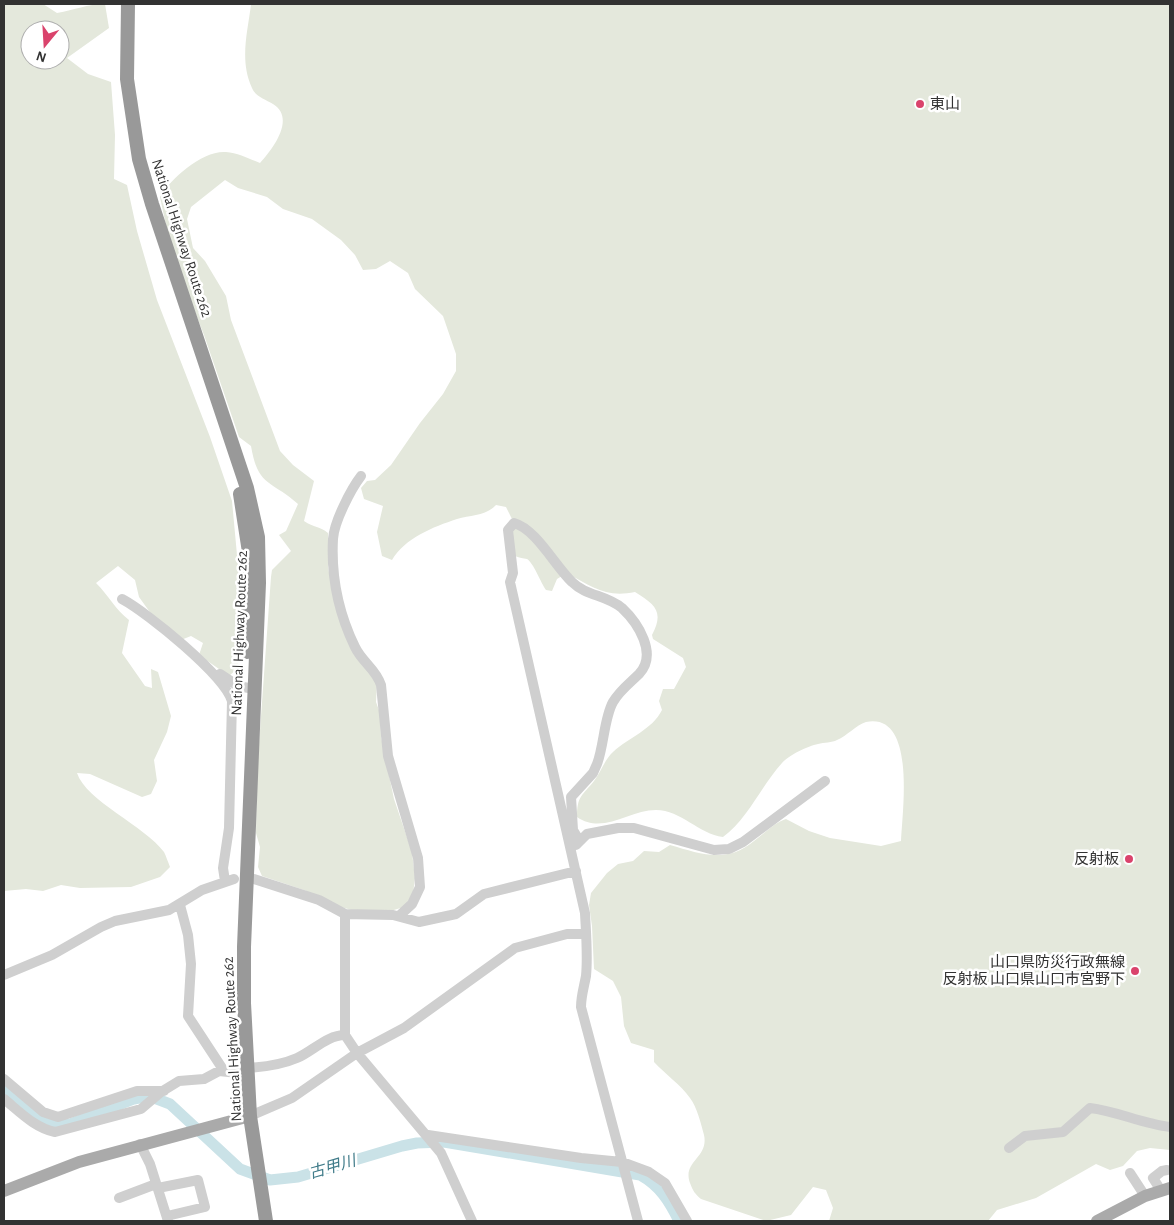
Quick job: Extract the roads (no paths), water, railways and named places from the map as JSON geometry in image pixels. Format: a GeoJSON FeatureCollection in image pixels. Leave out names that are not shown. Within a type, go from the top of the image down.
{"type":"FeatureCollection","features":[{"type":"Feature","properties":{"kind":"highway","name":"National Highway Route 262"},"geometry":{"type":"LineString","coordinates":[[120,4],[118,67],[132,166],[146,215],[232,464],[244,516],[249,578],[249,688]]}},
{"type":"Feature","properties":{"kind":"highway","name":"National Highway Route 262"},"geometry":{"type":"LineString","coordinates":[[128,4],[127,79],[139,159],[158,222],[240,464],[258,537],[259,593],[249,688],[235,945],[234,1004],[243,1071],[246,1117],[254,1164],[257,1221]]}},
{"type":"Feature","properties":{"kind":"highway","name":"National Highway Route 262"},"geometry":{"type":"LineString","coordinates":[[256,1183],[266,1221]]}},
{"type":"Feature","properties":{"kind":"main road"},"geometry":{"type":"LineString","coordinates":[[4,1191],[48,1172],[140,1144],[205,1129],[246,1117]]}},
{"type":"Feature","properties":{"kind":"main road"},"geometry":{"type":"LineString","coordinates":[[1097,1221],[1145,1196],[1165,1189]]}},
{"type":"Feature","properties":{"kind":"street"},"geometry":{"type":"LineString","coordinates":[[361,476],[355,484],[333,538],[335,572],[344,622],[360,657],[378,675],[381,685],[388,756],[418,858],[420,887],[412,904],[399,916]]}},
{"type":"Feature","properties":{"kind":"street"},"geometry":{"type":"LineString","coordinates":[[579,840],[573,830],[571,797],[597,764],[612,704],[644,666],[647,656],[645,642],[640,630],[621,607],[579,588],[556,565],[532,536],[520,525],[514,523],[508,530],[512,573],[510,582],[585,913],[584,934],[587,960],[586,978],[580,996],[581,1008],[638,1221]]}},
{"type":"Feature","properties":{"kind":"street"},"geometry":{"type":"LineString","coordinates":[[4,975],[52,955],[115,921],[156,914],[180,905],[202,890],[229,880],[223,868],[229,828],[232,701],[224,685],[214,675],[140,609],[122,599]]}},
{"type":"Feature","properties":{"kind":"street"},"geometry":{"type":"LineString","coordinates":[[214,675],[222,675],[238,686],[249,688]]}},
{"type":"Feature","properties":{"kind":"street"},"geometry":{"type":"LineString","coordinates":[[572,850],[579,840],[587,834],[618,828],[634,828],[714,850],[729,850],[757,832],[826,780]]}},
{"type":"Feature","properties":{"kind":"street"},"geometry":{"type":"LineString","coordinates":[[254,879],[319,900],[345,914],[399,916],[419,922],[456,914],[484,894],[576,871]]}},
{"type":"Feature","properties":{"kind":"street"},"geometry":{"type":"LineString","coordinates":[[180,905],[188,935],[191,964],[188,1016],[224,1071]]}},
{"type":"Feature","properties":{"kind":"street"},"geometry":{"type":"LineString","coordinates":[[345,914],[345,1035],[357,1053],[442,1153],[472,1221]]}},
{"type":"Feature","properties":{"kind":"street"},"geometry":{"type":"LineString","coordinates":[[246,1117],[292,1098],[357,1053],[404,1028],[515,948],[567,934],[584,934]]}},
{"type":"Feature","properties":{"kind":"street"},"geometry":{"type":"LineString","coordinates":[[4,1100],[40,1127],[55,1132],[141,1109],[179,1081],[192,1082],[204,1079],[219,1071],[243,1071],[279,1064],[296,1058],[336,1035],[345,1035]]}},
{"type":"Feature","properties":{"kind":"street"},"geometry":{"type":"LineString","coordinates":[[4,1079],[44,1112],[58,1116],[137,1091],[163,1092]]}},
{"type":"Feature","properties":{"kind":"street"},"geometry":{"type":"LineString","coordinates":[[1009,1148],[1025,1136],[1063,1132],[1090,1108],[1154,1126],[1170,1127]]}},
{"type":"Feature","properties":{"kind":"street"},"geometry":{"type":"LineString","coordinates":[[428,1136],[622,1163],[649,1172],[665,1183],[686,1221]]}},
{"type":"Feature","properties":{"kind":"street"},"geometry":{"type":"LineString","coordinates":[[119,1198],[157,1186],[198,1180],[205,1206],[167,1219],[157,1186],[140,1144]]}},
{"type":"Feature","properties":{"kind":"street"},"geometry":{"type":"LineString","coordinates":[[1163,1169],[1153,1178],[1165,1189]]}},
{"type":"Feature","properties":{"kind":"street"},"geometry":{"type":"LineString","coordinates":[[1130,1173],[1145,1196]]}},
{"type":"Feature","properties":{"kind":"waterway","name":"古甲川"},"geometry":{"type":"LineString","coordinates":[[4,1089],[43,1119],[55,1124],[70,1124],[134,1099],[149,1096],[170,1104],[240,1169],[270,1180],[298,1177],[402,1146],[417,1143],[444,1142],[640,1175],[653,1184],[663,1195],[679,1221]]}},
{"type":"Feature","properties":{"kind":"place","name":"東山"},"geometry":{"type":"Point","coordinates":[920,104]}},
{"type":"Feature","properties":{"kind":"place","name":"反射板"},"geometry":{"type":"Point","coordinates":[1129,859]}},
{"type":"Feature","properties":{"kind":"place","name":"山口県防災行政無線 反射板 山口県山口市宮野下"},"geometry":{"type":"Point","coordinates":[1135,971]}}]}
